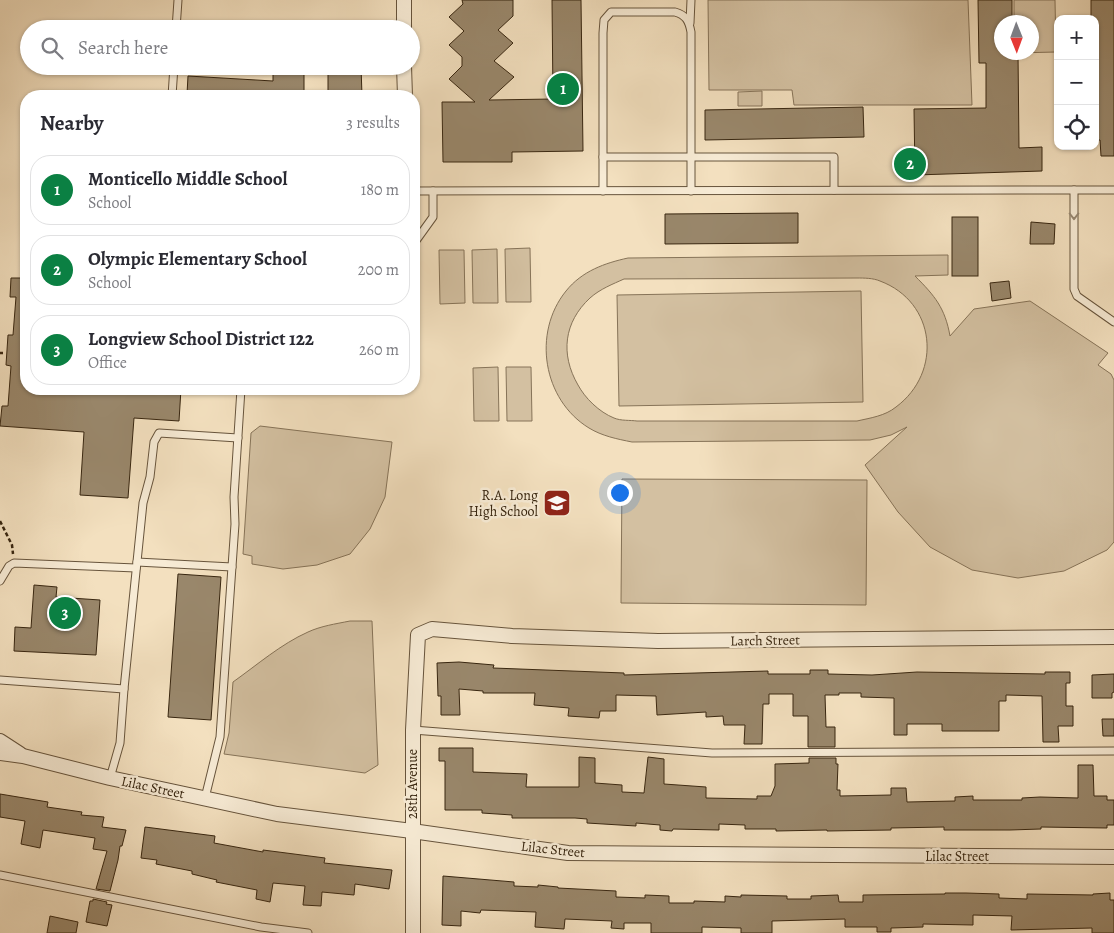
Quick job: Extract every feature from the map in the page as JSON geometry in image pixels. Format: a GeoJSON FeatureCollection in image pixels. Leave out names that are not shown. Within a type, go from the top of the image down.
{"type":"FeatureCollection","features":[{"type":"Feature","properties":{"kind":"street"},"geometry":{"type":"LineString","coordinates":[[404,0],[404,20]]}},
{"type":"Feature","properties":{"kind":"street"},"geometry":{"type":"LineString","coordinates":[[404,75],[405,90]]}},
{"type":"Feature","properties":{"kind":"street","name":"Larch Street"},"geometry":{"type":"LineString","coordinates":[[418,635],[432,629],[512,636],[658,641],[1114,637]]}},
{"type":"Feature","properties":{"kind":"street","name":"28th Avenue"},"geometry":{"type":"LineString","coordinates":[[413,933],[413,730],[418,635]]}},
{"type":"Feature","properties":{"kind":"street"},"geometry":{"type":"LineString","coordinates":[[0,741],[23,756]]}},
{"type":"Feature","properties":{"kind":"street","name":"Lilac Street"},"geometry":{"type":"LineString","coordinates":[[0,753],[23,756],[110,778],[277,814],[412,830],[568,853],[1114,857]]}},
{"type":"Feature","properties":{"kind":"lane"},"geometry":{"type":"LineString","coordinates":[[177,20],[178,0]]}},
{"type":"Feature","properties":{"kind":"lane"},"geometry":{"type":"LineString","coordinates":[[691,0],[692,191]]}},
{"type":"Feature","properties":{"kind":"lane"},"geometry":{"type":"LineString","coordinates":[[603,191],[604,20],[611,12],[675,12],[683,14],[690,23]]}},
{"type":"Feature","properties":{"kind":"lane"},"geometry":{"type":"LineString","coordinates":[[172,90],[173,75]]}},
{"type":"Feature","properties":{"kind":"lane"},"geometry":{"type":"LineString","coordinates":[[603,157],[834,157],[834,190]]}},
{"type":"Feature","properties":{"kind":"lane"},"geometry":{"type":"LineString","coordinates":[[1074,190],[1074,288],[1077,296],[1114,322]]}},
{"type":"Feature","properties":{"kind":"lane"},"geometry":{"type":"LineString","coordinates":[[420,191],[1114,190]]}},
{"type":"Feature","properties":{"kind":"lane"},"geometry":{"type":"LineString","coordinates":[[420,236],[433,217],[433,191]]}},
{"type":"Feature","properties":{"kind":"lane"},"geometry":{"type":"LineString","coordinates":[[205,798],[220,737],[232,567],[241,395]]}},
{"type":"Feature","properties":{"kind":"lane"},"geometry":{"type":"LineString","coordinates":[[110,778],[120,742],[143,503],[150,475],[154,442],[159,433],[238,438]]}},
{"type":"Feature","properties":{"kind":"lane"},"geometry":{"type":"LineString","coordinates":[[0,581],[9,566],[14,563],[232,567]]}},
{"type":"Feature","properties":{"kind":"lane"},"geometry":{"type":"LineString","coordinates":[[0,680],[124,690]]}},
{"type":"Feature","properties":{"kind":"lane"},"geometry":{"type":"LineString","coordinates":[[413,730],[712,753],[1114,751]]}},
{"type":"Feature","properties":{"kind":"lane"},"geometry":{"type":"LineString","coordinates":[[0,874],[261,927],[308,933]]}},
{"type":"Feature","properties":{"kind":"path"},"geometry":{"type":"LineString","coordinates":[[0,521],[12,545],[14,563]]}},
{"type":"Feature","properties":{"kind":"shaded area"},"geometry":{"type":"Polygon","coordinates":[[[708,0],[968,0],[972,105],[794,105],[792,90],[709,90],[708,0]]]}},
{"type":"Feature","properties":{"kind":"shaded area"},"geometry":{"type":"Polygon","coordinates":[[[1014,0],[1055,0],[1054,52],[1039,52],[1039,15],[1014,15],[1014,0]]]}},
{"type":"Feature","properties":{"kind":"shaded area"},"geometry":{"type":"Polygon","coordinates":[[[762,91],[762,106],[738,106],[738,92],[762,91]]]}},
{"type":"Feature","properties":{"kind":"shaded area"},"geometry":{"type":"Polygon","coordinates":[[[530,248],[531,302],[506,302],[505,249],[530,248]]]}},
{"type":"Feature","properties":{"kind":"shaded area"},"geometry":{"type":"Polygon","coordinates":[[[497,249],[498,303],[473,303],[472,250],[497,249]]]}},
{"type":"Feature","properties":{"kind":"shaded area"},"geometry":{"type":"Polygon","coordinates":[[[439,250],[464,250],[465,303],[440,304],[439,250]]]}},
{"type":"Feature","properties":{"kind":"shaded area"},"geometry":{"type":"Polygon","coordinates":[[[948,255],[948,275],[915,276],[938,303],[948,326],[950,336],[974,309],[1030,301],[1108,353],[1098,365],[1111,374],[1114,380],[1114,542],[1107,550],[1064,571],[1018,578],[972,570],[930,547],[898,512],[865,465],[907,427],[891,435],[870,440],[632,442],[594,431],[573,416],[561,401],[553,383],[548,365],[546,345],[549,326],[555,308],[572,284],[602,265],[628,258],[948,255]],[[860,278],[624,279],[590,298],[575,317],[570,328],[567,350],[572,373],[584,395],[589,400],[603,412],[620,420],[857,421],[887,413],[911,392],[921,376],[926,357],[927,339],[922,321],[913,305],[899,291],[877,280],[860,278]]]}},
{"type":"Feature","properties":{"kind":"shaded area"},"geometry":{"type":"Polygon","coordinates":[[[861,291],[863,402],[619,406],[617,295],[861,291]]]}},
{"type":"Feature","properties":{"kind":"shaded area"},"geometry":{"type":"Polygon","coordinates":[[[498,367],[499,421],[474,421],[473,368],[498,367]]]}},
{"type":"Feature","properties":{"kind":"shaded area"},"geometry":{"type":"Polygon","coordinates":[[[506,367],[531,367],[532,421],[507,421],[506,367]]]}},
{"type":"Feature","properties":{"kind":"shaded area"},"geometry":{"type":"Polygon","coordinates":[[[260,426],[392,442],[385,497],[370,529],[350,554],[317,565],[283,569],[252,564],[252,556],[243,554],[251,433],[260,426]]]}},
{"type":"Feature","properties":{"kind":"shaded area"},"geometry":{"type":"Polygon","coordinates":[[[622,479],[867,480],[866,605],[621,603],[622,479]]]}},
{"type":"Feature","properties":{"kind":"shaded area"},"geometry":{"type":"Polygon","coordinates":[[[350,621],[372,621],[378,765],[365,773],[224,754],[229,733],[233,682],[298,637],[318,628],[350,621]]]}},
{"type":"Feature","properties":{"kind":"building"},"geometry":{"type":"Polygon","coordinates":[[[462,0],[513,0],[513,16],[498,30],[513,43],[494,61],[514,77],[489,100],[553,99],[552,0],[581,0],[583,151],[512,152],[512,162],[443,162],[442,102],[475,102],[449,79],[462,66],[462,57],[449,45],[464,31],[449,17],[463,4],[462,0]]]}},
{"type":"Feature","properties":{"kind":"building"},"geometry":{"type":"Polygon","coordinates":[[[978,0],[1012,0],[1012,15],[994,15],[994,60],[1018,60],[1019,148],[1042,147],[1042,171],[915,175],[914,109],[986,108],[986,63],[979,63],[978,0]]]}},
{"type":"Feature","properties":{"kind":"building"},"geometry":{"type":"Polygon","coordinates":[[[1091,0],[1114,0],[1114,156],[1101,156],[1099,140],[1099,15],[1091,15],[1091,0]]]}},
{"type":"Feature","properties":{"kind":"building"},"geometry":{"type":"Polygon","coordinates":[[[273,75],[304,75],[304,90],[187,90],[188,76],[273,81],[273,75]]]}},
{"type":"Feature","properties":{"kind":"building"},"geometry":{"type":"Polygon","coordinates":[[[328,75],[361,75],[362,90],[328,90],[328,75]]]}},
{"type":"Feature","properties":{"kind":"building"},"geometry":{"type":"Polygon","coordinates":[[[863,107],[864,137],[705,140],[705,110],[863,107]]]}},
{"type":"Feature","properties":{"kind":"building"},"geometry":{"type":"Polygon","coordinates":[[[798,213],[798,243],[665,244],[665,214],[798,213]]]}},
{"type":"Feature","properties":{"kind":"building"},"geometry":{"type":"Polygon","coordinates":[[[952,217],[978,217],[978,276],[952,276],[952,217]]]}},
{"type":"Feature","properties":{"kind":"building"},"geometry":{"type":"Polygon","coordinates":[[[1031,222],[1055,224],[1054,244],[1030,244],[1031,222]]]}},
{"type":"Feature","properties":{"kind":"building"},"geometry":{"type":"Polygon","coordinates":[[[11,278],[20,278],[20,395],[181,395],[179,421],[134,418],[128,498],[80,495],[84,432],[0,426],[2,406],[8,406],[11,366],[6,365],[8,335],[13,335],[16,297],[10,297],[11,278]]]}},
{"type":"Feature","properties":{"kind":"building"},"geometry":{"type":"Polygon","coordinates":[[[1009,281],[1011,298],[992,301],[990,283],[1009,281]]]}},
{"type":"Feature","properties":{"kind":"building"},"geometry":{"type":"Polygon","coordinates":[[[178,574],[221,577],[211,720],[168,717],[178,574]]]}},
{"type":"Feature","properties":{"kind":"building"},"geometry":{"type":"Polygon","coordinates":[[[34,585],[57,587],[56,597],[100,600],[96,655],[14,651],[15,627],[31,628],[34,585]]]}},
{"type":"Feature","properties":{"kind":"building"},"geometry":{"type":"Polygon","coordinates":[[[459,662],[494,665],[493,668],[624,673],[624,675],[768,671],[768,674],[810,674],[810,670],[828,670],[828,674],[872,675],[917,672],[1045,674],[1045,672],[1070,672],[1070,683],[1066,683],[1066,706],[1073,706],[1073,726],[1058,726],[1059,742],[1043,742],[1042,696],[1006,695],[1006,701],[999,701],[999,731],[942,731],[942,724],[907,724],[907,735],[894,735],[894,698],[861,697],[861,693],[825,695],[826,727],[835,727],[835,747],[808,747],[808,716],[793,716],[793,694],[769,694],[769,704],[763,704],[762,744],[744,744],[745,725],[724,725],[723,716],[706,717],[706,712],[657,715],[656,696],[616,695],[616,711],[600,711],[599,718],[568,716],[569,708],[534,705],[535,693],[483,693],[483,691],[459,689],[460,715],[441,715],[441,696],[438,696],[437,663],[459,662]]]}},
{"type":"Feature","properties":{"kind":"building"},"geometry":{"type":"Polygon","coordinates":[[[1114,674],[1112,698],[1092,698],[1092,675],[1114,674]]]}},
{"type":"Feature","properties":{"kind":"building"},"geometry":{"type":"Polygon","coordinates":[[[1102,719],[1114,719],[1114,736],[1103,736],[1102,719]]]}},
{"type":"Feature","properties":{"kind":"building"},"geometry":{"type":"Polygon","coordinates":[[[439,748],[473,748],[473,772],[527,774],[526,787],[579,787],[579,757],[595,758],[595,783],[622,785],[622,792],[644,793],[648,757],[664,759],[664,784],[706,787],[706,798],[757,799],[757,796],[771,796],[775,786],[775,764],[809,763],[809,758],[836,758],[836,764],[838,764],[837,790],[840,790],[840,796],[891,795],[891,788],[906,788],[907,802],[955,801],[955,797],[973,796],[973,800],[1022,800],[1022,798],[1040,797],[1078,798],[1078,765],[1093,765],[1094,796],[1107,796],[1107,800],[1114,800],[1114,825],[1107,825],[1107,828],[1041,827],[1041,829],[1010,830],[944,830],[944,827],[891,828],[891,830],[776,831],[776,829],[745,829],[745,825],[719,824],[719,830],[673,829],[672,831],[660,830],[660,825],[636,823],[636,826],[587,823],[587,819],[575,818],[512,818],[512,815],[482,813],[482,810],[445,810],[445,761],[439,761],[439,748]]]}},
{"type":"Feature","properties":{"kind":"building"},"geometry":{"type":"Polygon","coordinates":[[[0,794],[48,802],[47,807],[82,812],[81,815],[104,817],[102,827],[126,830],[122,846],[120,846],[110,891],[96,889],[107,851],[93,849],[95,838],[43,830],[40,848],[21,844],[25,821],[0,817],[0,794]]]}},
{"type":"Feature","properties":{"kind":"building"},"geometry":{"type":"Polygon","coordinates":[[[145,827],[215,836],[214,843],[263,852],[263,850],[325,858],[324,863],[392,870],[389,889],[355,884],[354,895],[322,892],[321,906],[303,905],[305,886],[273,883],[270,902],[256,899],[257,890],[216,882],[217,880],[192,874],[192,871],[156,864],[157,860],[141,858],[145,827]]]}},
{"type":"Feature","properties":{"kind":"building"},"geometry":{"type":"Polygon","coordinates":[[[443,876],[514,882],[514,886],[538,887],[538,885],[616,891],[616,897],[645,898],[645,895],[669,896],[669,903],[694,903],[694,901],[725,902],[725,896],[741,897],[741,895],[787,896],[787,899],[811,899],[811,896],[838,895],[839,902],[863,902],[863,895],[966,893],[999,894],[999,898],[1027,899],[1027,894],[1093,895],[1110,893],[1110,900],[1114,900],[1114,933],[1092,933],[1092,928],[1011,930],[1012,916],[973,915],[973,925],[923,924],[923,927],[891,928],[891,932],[877,932],[877,927],[845,927],[845,919],[772,921],[772,933],[741,933],[741,928],[702,927],[702,933],[651,933],[651,923],[624,923],[624,929],[611,928],[612,921],[565,919],[564,929],[535,927],[536,912],[481,910],[480,913],[461,911],[461,926],[442,925],[443,876]]]}},
{"type":"Feature","properties":{"kind":"building"},"geometry":{"type":"Polygon","coordinates":[[[93,899],[112,905],[107,926],[86,922],[90,901],[93,901],[93,899]]]}},
{"type":"Feature","properties":{"kind":"building"},"geometry":{"type":"Polygon","coordinates":[[[50,916],[78,922],[76,933],[47,933],[50,916]]]}},
{"type":"Feature","properties":{"kind":"place","name":"Monticello Middle School"},"geometry":{"type":"Point","coordinates":[563,89]}},
{"type":"Feature","properties":{"kind":"place","name":"Olympic Elementary School"},"geometry":{"type":"Point","coordinates":[910,164]}},
{"type":"Feature","properties":{"kind":"place","name":"R.A. Long High School"},"geometry":{"type":"Point","coordinates":[557,503]}},
{"type":"Feature","properties":{"kind":"place","name":"Longview School District 122"},"geometry":{"type":"Point","coordinates":[65,613]}}]}
